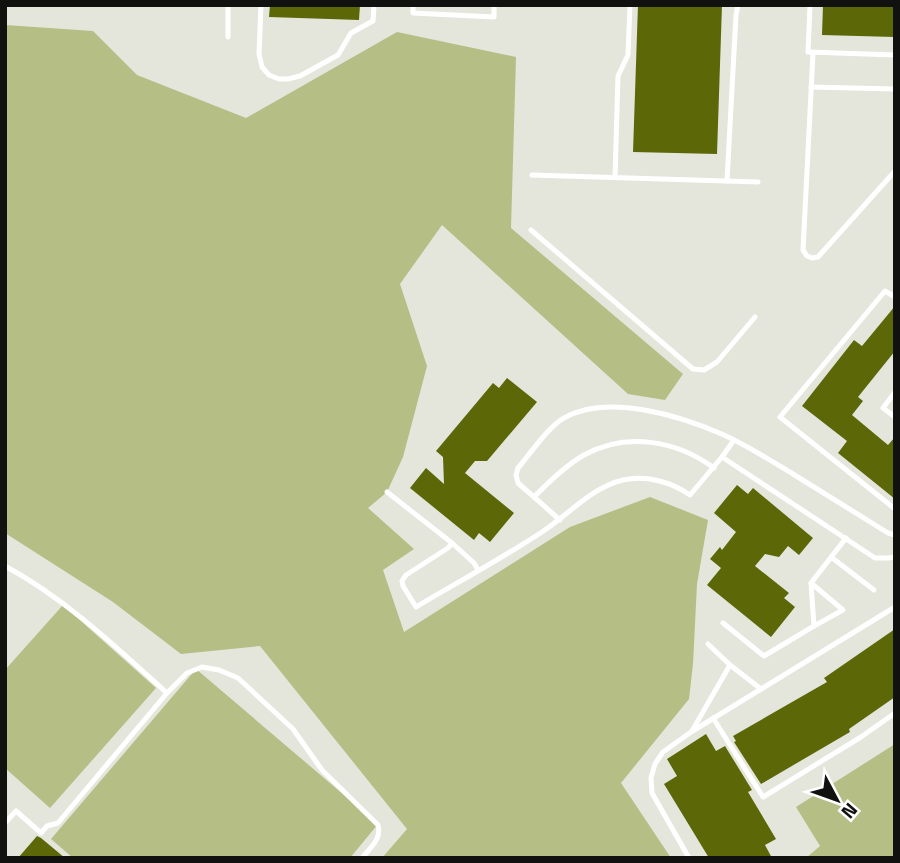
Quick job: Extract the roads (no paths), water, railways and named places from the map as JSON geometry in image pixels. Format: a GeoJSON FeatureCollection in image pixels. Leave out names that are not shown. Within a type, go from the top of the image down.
{"type":"FeatureCollection","features":[{"type":"Feature","properties":{"kind":"lane"},"geometry":{"type":"LineString","coordinates":[[228,37],[229,5]]}},
{"type":"Feature","properties":{"kind":"lane"},"geometry":{"type":"LineString","coordinates":[[261,5],[259,54],[262,66],[269,75],[288,79],[338,55],[351,33],[373,21],[374,5]]}},
{"type":"Feature","properties":{"kind":"lane"},"geometry":{"type":"LineString","coordinates":[[414,5],[413,13],[494,17],[494,5]]}},
{"type":"Feature","properties":{"kind":"lane"},"geometry":{"type":"LineString","coordinates":[[615,177],[618,76],[628,55],[630,5]]}},
{"type":"Feature","properties":{"kind":"lane"},"geometry":{"type":"LineString","coordinates":[[727,181],[738,5]]}},
{"type":"Feature","properties":{"kind":"lane"},"geometry":{"type":"LineString","coordinates":[[810,5],[808,52],[895,55]]}},
{"type":"Feature","properties":{"kind":"lane"},"geometry":{"type":"LineString","coordinates":[[813,53],[803,250],[807,256],[818,257],[895,171]]}},
{"type":"Feature","properties":{"kind":"lane"},"geometry":{"type":"LineString","coordinates":[[811,87],[895,89]]}},
{"type":"Feature","properties":{"kind":"lane"},"geometry":{"type":"LineString","coordinates":[[532,174],[758,182]]}},
{"type":"Feature","properties":{"kind":"lane"},"geometry":{"type":"LineString","coordinates":[[531,230],[693,369],[705,370],[717,362],[755,317]]}},
{"type":"Feature","properties":{"kind":"lane"},"geometry":{"type":"LineString","coordinates":[[895,297],[885,291],[780,417],[895,509]]}},
{"type":"Feature","properties":{"kind":"lane"},"geometry":{"type":"LineString","coordinates":[[895,392],[883,408],[895,417]]}},
{"type":"Feature","properties":{"kind":"lane"},"geometry":{"type":"LineString","coordinates":[[560,520],[518,483],[518,468],[563,418],[578,412],[625,407],[676,418],[734,440],[895,535]]}},
{"type":"Feature","properties":{"kind":"lane"},"geometry":{"type":"LineString","coordinates":[[452,543],[406,575],[402,581],[416,607],[541,533],[598,491],[624,480],[658,480],[690,495],[734,440]]}},
{"type":"Feature","properties":{"kind":"lane"},"geometry":{"type":"LineString","coordinates":[[534,497],[583,455],[620,443],[648,441],[666,444],[691,453],[713,468]]}},
{"type":"Feature","properties":{"kind":"lane"},"geometry":{"type":"LineString","coordinates":[[722,457],[875,558],[895,557]]}},
{"type":"Feature","properties":{"kind":"lane"},"geometry":{"type":"LineString","coordinates":[[387,492],[452,543],[478,570]]}},
{"type":"Feature","properties":{"kind":"lane"},"geometry":{"type":"LineString","coordinates":[[814,626],[811,583],[846,538]]}},
{"type":"Feature","properties":{"kind":"lane"},"geometry":{"type":"LineString","coordinates":[[831,557],[874,590]]}},
{"type":"Feature","properties":{"kind":"lane"},"geometry":{"type":"LineString","coordinates":[[5,566],[41,587],[98,631],[167,693]]}},
{"type":"Feature","properties":{"kind":"lane"},"geometry":{"type":"LineString","coordinates":[[723,623],[764,656],[843,610],[811,583]]}},
{"type":"Feature","properties":{"kind":"lane"},"geometry":{"type":"LineString","coordinates":[[689,858],[652,793],[651,778],[655,764],[663,752],[691,732],[895,607]]}},
{"type":"Feature","properties":{"kind":"lane"},"geometry":{"type":"LineString","coordinates":[[708,644],[761,689]]}},
{"type":"Feature","properties":{"kind":"lane"},"geometry":{"type":"LineString","coordinates":[[691,732],[730,665]]}},
{"type":"Feature","properties":{"kind":"lane"},"geometry":{"type":"LineString","coordinates":[[5,823],[16,811],[41,832],[47,826],[58,823],[167,693],[187,673],[202,667],[238,678],[293,729],[321,770],[378,825],[379,836],[362,858]]}},
{"type":"Feature","properties":{"kind":"lane"},"geometry":{"type":"LineString","coordinates":[[713,719],[763,797],[895,713]]}}]}
